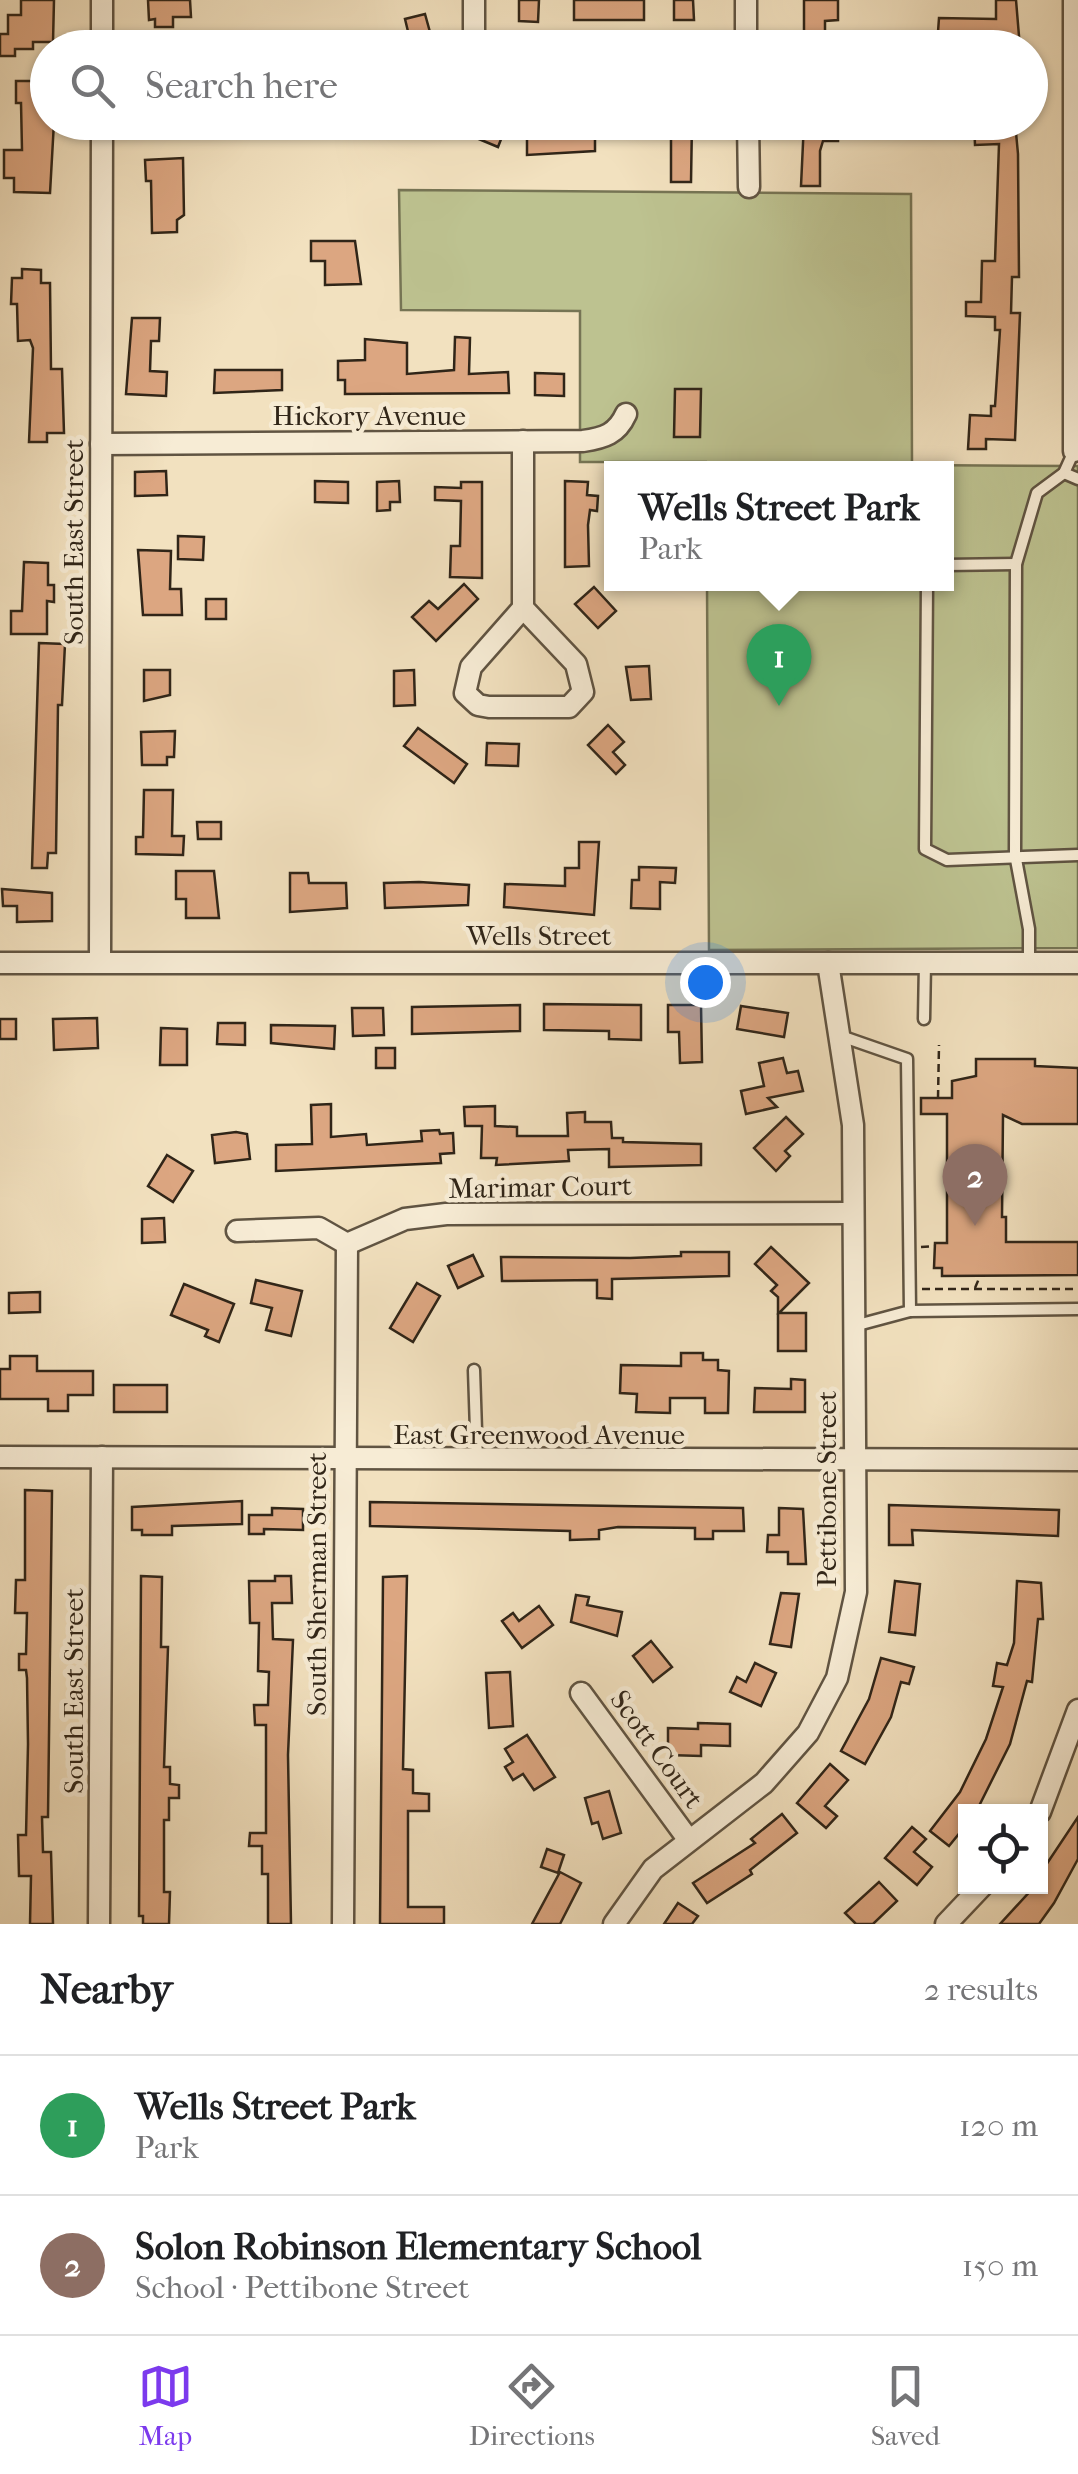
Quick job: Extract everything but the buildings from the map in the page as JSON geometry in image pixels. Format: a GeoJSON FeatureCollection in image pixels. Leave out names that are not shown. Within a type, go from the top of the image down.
{"type":"FeatureCollection","features":[{"type":"Feature","properties":{"kind":"street"},"geometry":{"type":"LineString","coordinates":[[102,0],[102,30]]}},
{"type":"Feature","properties":{"kind":"street"},"geometry":{"type":"LineString","coordinates":[[474,0],[474,30]]}},
{"type":"Feature","properties":{"kind":"street"},"geometry":{"type":"LineString","coordinates":[[746,0],[746,30]]}},
{"type":"Feature","properties":{"kind":"street"},"geometry":{"type":"LineString","coordinates":[[1074,0],[1074,451]]}},
{"type":"Feature","properties":{"kind":"street","name":"South East Street"},"geometry":{"type":"LineString","coordinates":[[100,962],[102,140]]}},
{"type":"Feature","properties":{"kind":"street"},"geometry":{"type":"LineString","coordinates":[[748,140],[748,187]]}},
{"type":"Feature","properties":{"kind":"street","name":"Hickory Avenue"},"geometry":{"type":"LineString","coordinates":[[101,444],[596,439],[621,426],[626,414]]}},
{"type":"Feature","properties":{"kind":"street"},"geometry":{"type":"LineString","coordinates":[[523,441],[524,608],[582,674],[583,692],[570,706],[489,707],[478,705],[466,694],[470,667],[524,608]]}},
{"type":"Feature","properties":{"kind":"street","name":"Wells Street"},"geometry":{"type":"LineString","coordinates":[[0,962],[1078,963]]}},
{"type":"Feature","properties":{"kind":"street","name":"Pettibone Street"},"geometry":{"type":"LineString","coordinates":[[614,1924],[653,1869],[764,1782],[808,1733],[837,1678],[856,1592],[853,1125],[828,963]]}},
{"type":"Feature","properties":{"kind":"street","name":"Marimar Court"},"geometry":{"type":"LineString","coordinates":[[347,1244],[405,1219],[446,1214],[852,1212]]}},
{"type":"Feature","properties":{"kind":"street"},"geometry":{"type":"LineString","coordinates":[[238,1232],[319,1228],[347,1244]]}},
{"type":"Feature","properties":{"kind":"street","name":"South Sherman Street"},"geometry":{"type":"LineString","coordinates":[[342,1924],[347,1244]]}},
{"type":"Feature","properties":{"kind":"street","name":"East Greenwood Avenue"},"geometry":{"type":"LineString","coordinates":[[0,1457],[477,1462],[1078,1460]]}},
{"type":"Feature","properties":{"kind":"street","name":"South East Street"},"geometry":{"type":"LineString","coordinates":[[99,1924],[102,1457]]}},
{"type":"Feature","properties":{"kind":"street","name":"Scott Court"},"geometry":{"type":"LineString","coordinates":[[581,1692],[688,1839]]}},
{"type":"Feature","properties":{"kind":"street"},"geometry":{"type":"LineString","coordinates":[[1043,1804],[1078,1710]]}},
{"type":"Feature","properties":{"kind":"street"},"geometry":{"type":"LineString","coordinates":[[946,1924],[974,1894]]}},
{"type":"Feature","properties":{"kind":"lane"},"geometry":{"type":"LineString","coordinates":[[1029,963],[1029,930],[1015,854],[1016,564],[1037,493],[1064,473],[1074,451]]}},
{"type":"Feature","properties":{"kind":"lane"},"geometry":{"type":"LineString","coordinates":[[1064,473],[1078,479]]}},
{"type":"Feature","properties":{"kind":"lane"},"geometry":{"type":"LineString","coordinates":[[954,564],[1016,564]]}},
{"type":"Feature","properties":{"kind":"lane"},"geometry":{"type":"LineString","coordinates":[[927,591],[926,849],[947,860],[1078,854]]}},
{"type":"Feature","properties":{"kind":"lane"},"geometry":{"type":"LineString","coordinates":[[924,1019],[925,963]]}},
{"type":"Feature","properties":{"kind":"lane"},"geometry":{"type":"LineString","coordinates":[[837,1035],[907,1058],[910,1311]]}},
{"type":"Feature","properties":{"kind":"lane"},"geometry":{"type":"LineString","coordinates":[[853,1326],[910,1311],[1078,1309]]}},
{"type":"Feature","properties":{"kind":"lane"},"geometry":{"type":"LineString","coordinates":[[474,1370],[477,1462]]}},
{"type":"Feature","properties":{"kind":"path"},"geometry":{"type":"LineString","coordinates":[[938,1098],[939,1045]]}},
{"type":"Feature","properties":{"kind":"path"},"geometry":{"type":"LineString","coordinates":[[974,1289],[980,1276]]}},
{"type":"Feature","properties":{"kind":"path"},"geometry":{"type":"LineString","coordinates":[[910,1289],[1078,1289]]}},
{"type":"Feature","properties":{"kind":"green space"},"geometry":{"type":"Polygon","coordinates":[[[399,190],[911,194],[912,461],[580,462],[580,311],[401,310],[399,190]]]}},
{"type":"Feature","properties":{"kind":"green space"},"geometry":{"type":"Polygon","coordinates":[[[954,465],[1078,466],[1078,948],[709,950],[707,591],[954,591],[954,465]]]}},
{"type":"Feature","properties":{"kind":"place","name":"Wells Street Park"},"geometry":{"type":"Point","coordinates":[779,706]}},
{"type":"Feature","properties":{"kind":"place","name":"Solon Robinson Elementary School"},"geometry":{"type":"Point","coordinates":[975,1226]}}]}
